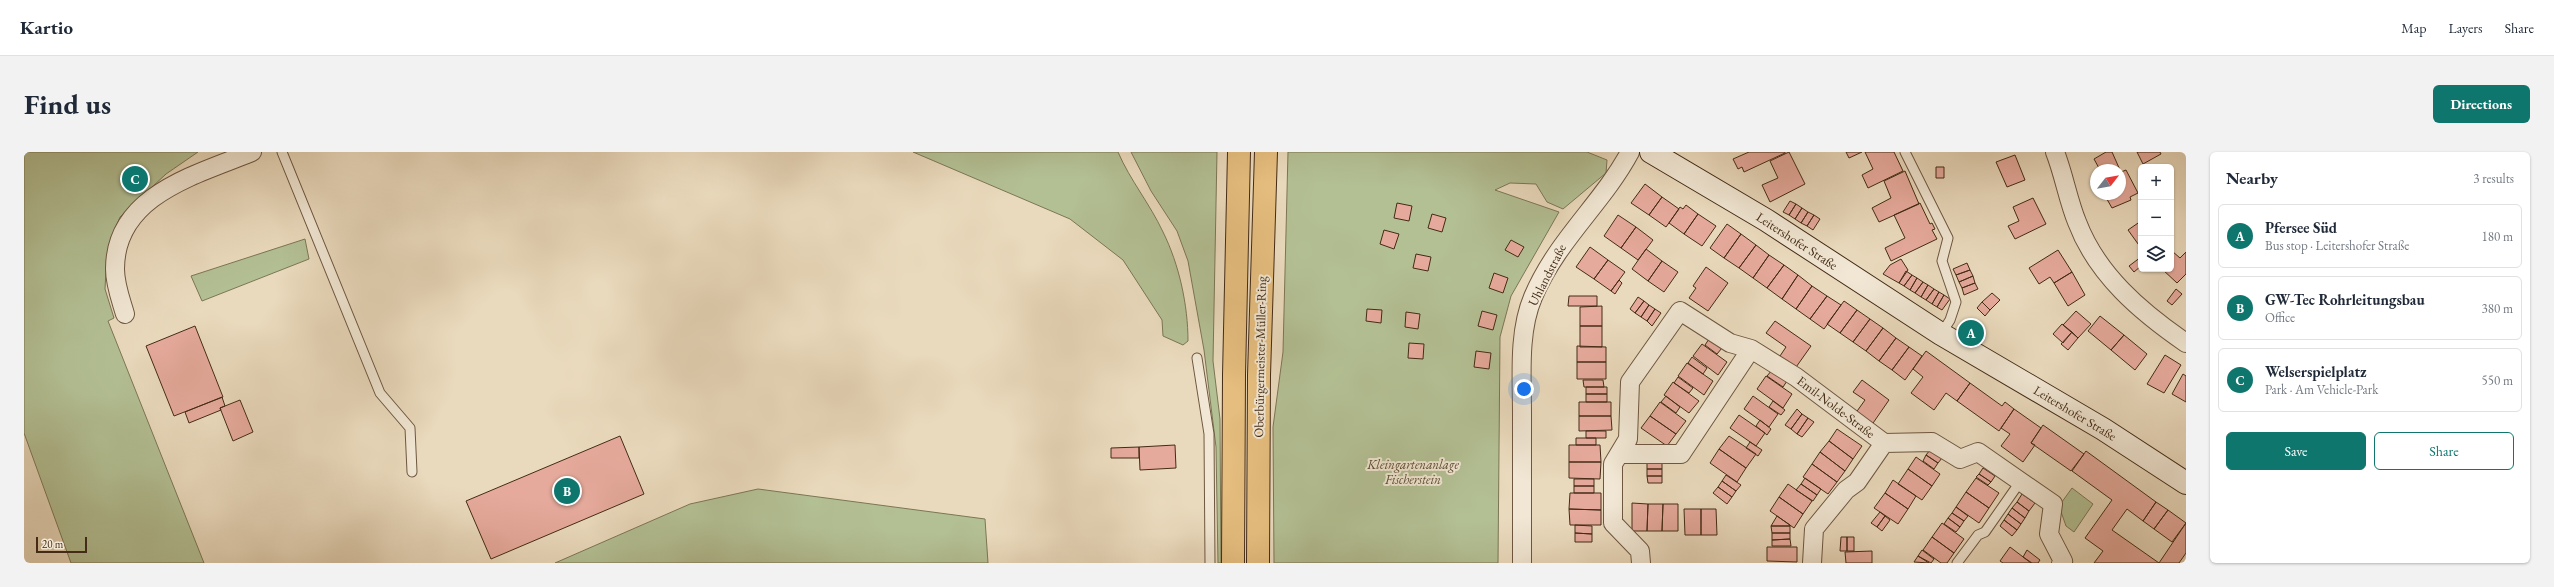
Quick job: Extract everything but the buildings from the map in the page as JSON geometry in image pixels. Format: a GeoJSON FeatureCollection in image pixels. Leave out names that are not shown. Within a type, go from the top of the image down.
{"type":"FeatureCollection","features":[{"type":"Feature","properties":{"kind":"highway","name":"Oberbürgermeister-Müller-Ring"},"geometry":{"type":"LineString","coordinates":[[1233,563],[1234,375],[1239,152]]}},
{"type":"Feature","properties":{"kind":"highway","name":"Oberbürgermeister-Müller-Ring"},"geometry":{"type":"LineString","coordinates":[[1258,563],[1259,376],[1266,152]]}},
{"type":"Feature","properties":{"kind":"street"},"geometry":{"type":"LineString","coordinates":[[125,314],[115,270],[117,248],[128,222],[143,204],[160,193],[252,152]]}},
{"type":"Feature","properties":{"kind":"street","name":"Uhlandstraße"},"geometry":{"type":"LineString","coordinates":[[1522,563],[1522,379],[1528,315],[1532,298],[1553,258],[1577,223],[1621,169],[1630,152]]}},
{"type":"Feature","properties":{"kind":"street","name":"Leitershofer Straße"},"geometry":{"type":"LineString","coordinates":[[1651,152],[1766,220],[1941,334],[2103,429],[2186,482]]}},
{"type":"Feature","properties":{"kind":"street"},"geometry":{"type":"LineString","coordinates":[[2055,152],[2077,222],[2099,262],[2138,306],[2156,322],[2186,343]]}},
{"type":"Feature","properties":{"kind":"street","name":"Emil-Nolde-Straße"},"geometry":{"type":"LineString","coordinates":[[1619,454],[1628,439],[1630,382],[1680,311],[1730,343],[1751,349],[1796,377],[1884,443],[1932,442],[1960,459],[1978,452],[2053,504],[2049,534],[2063,562]]}},
{"type":"Feature","properties":{"kind":"street"},"geometry":{"type":"LineString","coordinates":[[1641,563],[1640,552],[1613,523],[1613,464],[1619,454],[1680,454],[1751,349]]}},
{"type":"Feature","properties":{"kind":"street"},"geometry":{"type":"LineString","coordinates":[[1812,563],[1814,529],[1846,490],[1858,482],[1884,443]]}},
{"type":"Feature","properties":{"kind":"lane"},"geometry":{"type":"LineString","coordinates":[[282,152],[380,393],[410,428],[412,472]]}},
{"type":"Feature","properties":{"kind":"lane"},"geometry":{"type":"LineString","coordinates":[[1904,152],[1948,238],[1942,261],[1956,302],[1950,320],[1941,334]]}},
{"type":"Feature","properties":{"kind":"lane"},"geometry":{"type":"LineString","coordinates":[[1197,358],[1208,434],[1210,563]]}},
{"type":"Feature","properties":{"kind":"lane"},"geometry":{"type":"LineString","coordinates":[[1957,563],[1978,535],[1985,532],[2020,482]]}},
{"type":"Feature","properties":{"kind":"green space"},"geometry":{"type":"Polygon","coordinates":[[[24,152],[198,152],[166,174],[120,217],[109,245],[105,289],[114,318],[108,321],[204,563],[71,563],[24,433],[24,152]]]}},
{"type":"Feature","properties":{"kind":"green space"},"geometry":{"type":"Polygon","coordinates":[[[913,152],[1118,152],[1128,172],[1158,222],[1174,257],[1182,285],[1188,327],[1188,341],[1183,345],[1163,336],[1162,320],[1123,260],[1070,219],[913,152]]]}},
{"type":"Feature","properties":{"kind":"green space"},"geometry":{"type":"Polygon","coordinates":[[[1131,152],[1217,152],[1213,361],[1220,419],[1221,563],[1218,563],[1216,447],[1204,350],[1188,261],[1177,231],[1151,191],[1131,152]]]}},
{"type":"Feature","properties":{"kind":"green space","name":"Kleingartenanlage Fischerstein"},"geometry":{"type":"Polygon","coordinates":[[[1288,152],[1587,152],[1607,160],[1606,173],[1563,209],[1547,202],[1536,184],[1510,183],[1495,190],[1559,212],[1511,296],[1500,337],[1498,563],[1274,563],[1273,427],[1283,352],[1288,152]]]}},
{"type":"Feature","properties":{"kind":"green space"},"geometry":{"type":"Polygon","coordinates":[[[305,239],[309,259],[202,301],[191,276],[305,239]]]}},
{"type":"Feature","properties":{"kind":"green space"},"geometry":{"type":"Polygon","coordinates":[[[2072,488],[2093,504],[2074,532],[2066,526],[2059,506],[2072,488]]]}},
{"type":"Feature","properties":{"kind":"green space"},"geometry":{"type":"Polygon","coordinates":[[[758,489],[985,519],[988,563],[555,563],[690,504],[758,489]]]}},
{"type":"Feature","properties":{"kind":"place","name":"Welserspielplatz"},"geometry":{"type":"Point","coordinates":[135,179]}},
{"type":"Feature","properties":{"kind":"place","name":"Pfersee Süd"},"geometry":{"type":"Point","coordinates":[1971,333]}},
{"type":"Feature","properties":{"kind":"place","name":"GW-Tec Rohrleitungsbau"},"geometry":{"type":"Point","coordinates":[567,491]}}]}
